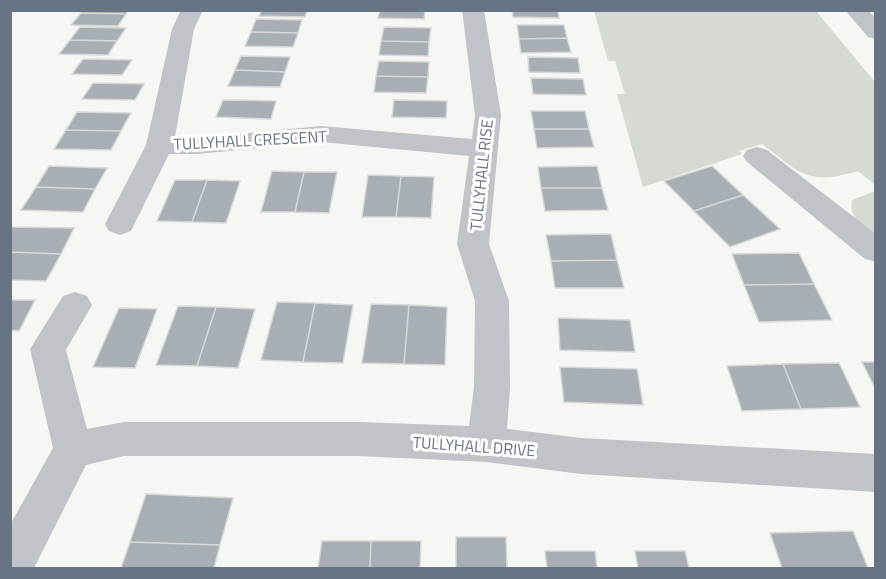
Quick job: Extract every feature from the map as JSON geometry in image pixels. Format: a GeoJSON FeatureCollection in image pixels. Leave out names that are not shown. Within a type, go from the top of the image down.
{"type":"FeatureCollection","features":[{"type":"Feature","properties":{"kind":"street","name":"TULLYHALL CRESCENT"},"geometry":{"type":"LineString","coordinates":[[120,224],[160,145],[183,29],[192,10]]}},
{"type":"Feature","properties":{"kind":"street","name":"TULLYHALL RISE"},"geometry":{"type":"LineString","coordinates":[[473,10],[488,116],[473,244],[492,301],[492,387],[486,444]]}},
{"type":"Feature","properties":{"kind":"street"},"geometry":{"type":"LineString","coordinates":[[855,10],[876,32]]}},
{"type":"Feature","properties":{"kind":"street","name":"TULLYHALL CRESCENT"},"geometry":{"type":"LineString","coordinates":[[160,145],[197,146],[321,134],[484,148]]}},
{"type":"Feature","properties":{"kind":"street"},"geometry":{"type":"LineString","coordinates":[[757,156],[876,251]]}},
{"type":"Feature","properties":{"kind":"street"},"geometry":{"type":"LineString","coordinates":[[11,568],[73,450],[48,349],[75,305]]}},
{"type":"Feature","properties":{"kind":"street","name":"TULLYHALL DRIVE"},"geometry":{"type":"LineString","coordinates":[[73,450],[124,439],[358,439],[486,444],[581,456],[876,473]]}},
{"type":"Feature","properties":{"kind":"shaded area"},"geometry":{"type":"Polygon","coordinates":[[[594,11],[816,11],[875,82],[875,185],[858,171],[827,177],[806,174],[786,163],[762,144],[739,151],[742,154],[643,187],[617,94],[625,94],[615,61],[608,61],[594,11]]]}},
{"type":"Feature","properties":{"kind":"shaded area"},"geometry":{"type":"Polygon","coordinates":[[[875,191],[875,236],[858,221],[851,206],[852,200],[875,191]]]}},
{"type":"Feature","properties":{"kind":"building"},"geometry":{"type":"Polygon","coordinates":[[[83,10],[128,10],[126,14],[81,13],[83,10]]]}},
{"type":"Feature","properties":{"kind":"building"},"geometry":{"type":"Polygon","coordinates":[[[262,10],[307,10],[305,17],[259,16],[262,10]]]}},
{"type":"Feature","properties":{"kind":"building"},"geometry":{"type":"Polygon","coordinates":[[[380,10],[425,10],[424,19],[378,18],[380,10]]]}},
{"type":"Feature","properties":{"kind":"building"},"geometry":{"type":"Polygon","coordinates":[[[512,10],[558,10],[559,18],[513,17],[512,10]]]}},
{"type":"Feature","properties":{"kind":"building"},"geometry":{"type":"Polygon","coordinates":[[[81,13],[126,14],[118,26],[71,25],[81,13]]]}},
{"type":"Feature","properties":{"kind":"building"},"geometry":{"type":"Polygon","coordinates":[[[256,19],[302,20],[298,33],[251,32],[256,19]]]}},
{"type":"Feature","properties":{"kind":"building"},"geometry":{"type":"Polygon","coordinates":[[[517,25],[564,25],[567,38],[519,39],[517,25]]]}},
{"type":"Feature","properties":{"kind":"building"},"geometry":{"type":"Polygon","coordinates":[[[80,27],[126,28],[117,41],[70,40],[80,27]]]}},
{"type":"Feature","properties":{"kind":"building"},"geometry":{"type":"Polygon","coordinates":[[[384,27],[431,28],[429,42],[381,41],[384,27]]]}},
{"type":"Feature","properties":{"kind":"building"},"geometry":{"type":"Polygon","coordinates":[[[251,32],[298,33],[293,47],[245,46],[251,32]]]}},
{"type":"Feature","properties":{"kind":"building"},"geometry":{"type":"Polygon","coordinates":[[[567,38],[571,52],[521,53],[519,39],[567,38]]]}},
{"type":"Feature","properties":{"kind":"building"},"geometry":{"type":"Polygon","coordinates":[[[70,40],[117,41],[108,55],[59,54],[70,40]]]}},
{"type":"Feature","properties":{"kind":"building"},"geometry":{"type":"Polygon","coordinates":[[[381,41],[429,42],[428,56],[379,55],[381,41]]]}},
{"type":"Feature","properties":{"kind":"building"},"geometry":{"type":"Polygon","coordinates":[[[241,56],[290,57],[285,72],[235,70],[241,56]]]}},
{"type":"Feature","properties":{"kind":"building"},"geometry":{"type":"Polygon","coordinates":[[[528,57],[578,58],[580,73],[529,72],[528,57]]]}},
{"type":"Feature","properties":{"kind":"building"},"geometry":{"type":"Polygon","coordinates":[[[83,59],[132,60],[122,75],[72,74],[83,59]]]}},
{"type":"Feature","properties":{"kind":"building"},"geometry":{"type":"Polygon","coordinates":[[[379,61],[429,62],[428,77],[376,76],[379,61]]]}},
{"type":"Feature","properties":{"kind":"building"},"geometry":{"type":"Polygon","coordinates":[[[235,70],[285,72],[280,87],[228,86],[235,70]]]}},
{"type":"Feature","properties":{"kind":"building"},"geometry":{"type":"Polygon","coordinates":[[[376,76],[428,77],[426,93],[374,92],[376,76]]]}},
{"type":"Feature","properties":{"kind":"building"},"geometry":{"type":"Polygon","coordinates":[[[531,78],[583,79],[586,95],[533,94],[531,78]]]}},
{"type":"Feature","properties":{"kind":"building"},"geometry":{"type":"Polygon","coordinates":[[[93,83],[144,84],[135,100],[82,99],[93,83]]]}},
{"type":"Feature","properties":{"kind":"building"},"geometry":{"type":"Polygon","coordinates":[[[223,100],[276,101],[271,119],[216,117],[223,100]]]}},
{"type":"Feature","properties":{"kind":"building"},"geometry":{"type":"Polygon","coordinates":[[[394,100],[447,101],[446,118],[392,117],[394,100]]]}},
{"type":"Feature","properties":{"kind":"building"},"geometry":{"type":"Polygon","coordinates":[[[531,111],[585,111],[589,129],[534,129],[531,111]]]}},
{"type":"Feature","properties":{"kind":"building"},"geometry":{"type":"Polygon","coordinates":[[[77,112],[131,113],[121,131],[66,130],[77,112]]]}},
{"type":"Feature","properties":{"kind":"building"},"geometry":{"type":"Polygon","coordinates":[[[534,129],[589,129],[594,147],[537,148],[534,129]]]}},
{"type":"Feature","properties":{"kind":"building"},"geometry":{"type":"Polygon","coordinates":[[[66,130],[121,131],[111,150],[54,149],[66,130]]]}},
{"type":"Feature","properties":{"kind":"building"},"geometry":{"type":"Polygon","coordinates":[[[49,166],[107,168],[95,189],[36,187],[49,166]]]}},
{"type":"Feature","properties":{"kind":"building"},"geometry":{"type":"Polygon","coordinates":[[[597,166],[602,188],[541,188],[538,167],[597,166]]]}},
{"type":"Feature","properties":{"kind":"building"},"geometry":{"type":"Polygon","coordinates":[[[712,166],[743,195],[694,211],[664,181],[712,166]]]}},
{"type":"Feature","properties":{"kind":"building"},"geometry":{"type":"Polygon","coordinates":[[[272,171],[304,172],[295,212],[261,212],[272,171]]]}},
{"type":"Feature","properties":{"kind":"building"},"geometry":{"type":"Polygon","coordinates":[[[304,172],[337,172],[329,213],[295,212],[304,172]]]}},
{"type":"Feature","properties":{"kind":"building"},"geometry":{"type":"Polygon","coordinates":[[[368,175],[401,176],[396,217],[362,217],[368,175]]]}},
{"type":"Feature","properties":{"kind":"building"},"geometry":{"type":"Polygon","coordinates":[[[401,176],[434,177],[431,218],[396,217],[401,176]]]}},
{"type":"Feature","properties":{"kind":"building"},"geometry":{"type":"Polygon","coordinates":[[[175,180],[207,180],[192,222],[157,221],[175,180]]]}},
{"type":"Feature","properties":{"kind":"building"},"geometry":{"type":"Polygon","coordinates":[[[207,180],[240,181],[226,223],[192,222],[207,180]]]}},
{"type":"Feature","properties":{"kind":"building"},"geometry":{"type":"Polygon","coordinates":[[[36,187],[95,189],[83,212],[21,210],[36,187]]]}},
{"type":"Feature","properties":{"kind":"building"},"geometry":{"type":"Polygon","coordinates":[[[541,188],[602,188],[608,210],[545,211],[541,188]]]}},
{"type":"Feature","properties":{"kind":"building"},"geometry":{"type":"Polygon","coordinates":[[[743,195],[780,229],[730,247],[694,211],[743,195]]]}},
{"type":"Feature","properties":{"kind":"building"},"geometry":{"type":"Polygon","coordinates":[[[10,227],[74,228],[61,254],[10,252],[10,227]]]}},
{"type":"Feature","properties":{"kind":"building"},"geometry":{"type":"Polygon","coordinates":[[[611,234],[617,260],[551,261],[546,235],[611,234]]]}},
{"type":"Feature","properties":{"kind":"building"},"geometry":{"type":"Polygon","coordinates":[[[10,252],[61,254],[46,281],[10,280],[10,252]]]}},
{"type":"Feature","properties":{"kind":"building"},"geometry":{"type":"Polygon","coordinates":[[[799,253],[814,284],[744,285],[732,254],[799,253]]]}},
{"type":"Feature","properties":{"kind":"building"},"geometry":{"type":"Polygon","coordinates":[[[617,260],[624,288],[555,288],[551,261],[617,260]]]}},
{"type":"Feature","properties":{"kind":"building"},"geometry":{"type":"Polygon","coordinates":[[[814,284],[832,320],[759,322],[744,285],[814,284]]]}},
{"type":"Feature","properties":{"kind":"building"},"geometry":{"type":"Polygon","coordinates":[[[10,300],[35,300],[19,331],[10,330],[10,300]]]}},
{"type":"Feature","properties":{"kind":"building"},"geometry":{"type":"Polygon","coordinates":[[[277,302],[315,303],[303,362],[261,360],[277,302]]]}},
{"type":"Feature","properties":{"kind":"building"},"geometry":{"type":"Polygon","coordinates":[[[315,303],[353,305],[343,363],[303,362],[315,303]]]}},
{"type":"Feature","properties":{"kind":"building"},"geometry":{"type":"Polygon","coordinates":[[[371,304],[409,305],[404,364],[362,363],[371,304]]]}},
{"type":"Feature","properties":{"kind":"building"},"geometry":{"type":"Polygon","coordinates":[[[409,305],[447,307],[445,365],[404,364],[409,305]]]}},
{"type":"Feature","properties":{"kind":"building"},"geometry":{"type":"Polygon","coordinates":[[[178,306],[216,307],[197,366],[156,365],[178,306]]]}},
{"type":"Feature","properties":{"kind":"building"},"geometry":{"type":"Polygon","coordinates":[[[216,307],[255,309],[238,368],[197,366],[216,307]]]}},
{"type":"Feature","properties":{"kind":"building"},"geometry":{"type":"Polygon","coordinates":[[[119,308],[157,309],[135,368],[93,367],[119,308]]]}},
{"type":"Feature","properties":{"kind":"building"},"geometry":{"type":"Polygon","coordinates":[[[558,318],[630,320],[635,352],[560,350],[558,318]]]}},
{"type":"Feature","properties":{"kind":"building"},"geometry":{"type":"Polygon","coordinates":[[[862,362],[876,362],[876,390],[862,362]]]}},
{"type":"Feature","properties":{"kind":"building"},"geometry":{"type":"Polygon","coordinates":[[[839,363],[860,407],[801,409],[783,364],[839,363]]]}},
{"type":"Feature","properties":{"kind":"building"},"geometry":{"type":"Polygon","coordinates":[[[783,364],[801,409],[742,411],[727,366],[783,364]]]}},
{"type":"Feature","properties":{"kind":"building"},"geometry":{"type":"Polygon","coordinates":[[[560,367],[637,369],[643,405],[564,402],[560,367]]]}},
{"type":"Feature","properties":{"kind":"building"},"geometry":{"type":"Polygon","coordinates":[[[146,494],[233,498],[220,545],[130,542],[146,494]]]}},
{"type":"Feature","properties":{"kind":"building"},"geometry":{"type":"Polygon","coordinates":[[[853,531],[868,568],[782,568],[770,533],[853,531]]]}},
{"type":"Feature","properties":{"kind":"building"},"geometry":{"type":"Polygon","coordinates":[[[456,537],[506,537],[507,568],[456,568],[456,537]]]}},
{"type":"Feature","properties":{"kind":"building"},"geometry":{"type":"Polygon","coordinates":[[[322,541],[371,541],[370,568],[318,568],[322,541]]]}},
{"type":"Feature","properties":{"kind":"building"},"geometry":{"type":"Polygon","coordinates":[[[371,541],[421,541],[420,568],[370,568],[371,541]]]}},
{"type":"Feature","properties":{"kind":"building"},"geometry":{"type":"Polygon","coordinates":[[[130,542],[220,545],[214,568],[121,568],[130,542]]]}},
{"type":"Feature","properties":{"kind":"building"},"geometry":{"type":"Polygon","coordinates":[[[545,551],[595,551],[597,568],[547,568],[545,551]]]}},
{"type":"Feature","properties":{"kind":"building"},"geometry":{"type":"Polygon","coordinates":[[[635,551],[685,551],[689,568],[638,568],[635,551]]]}}]}
